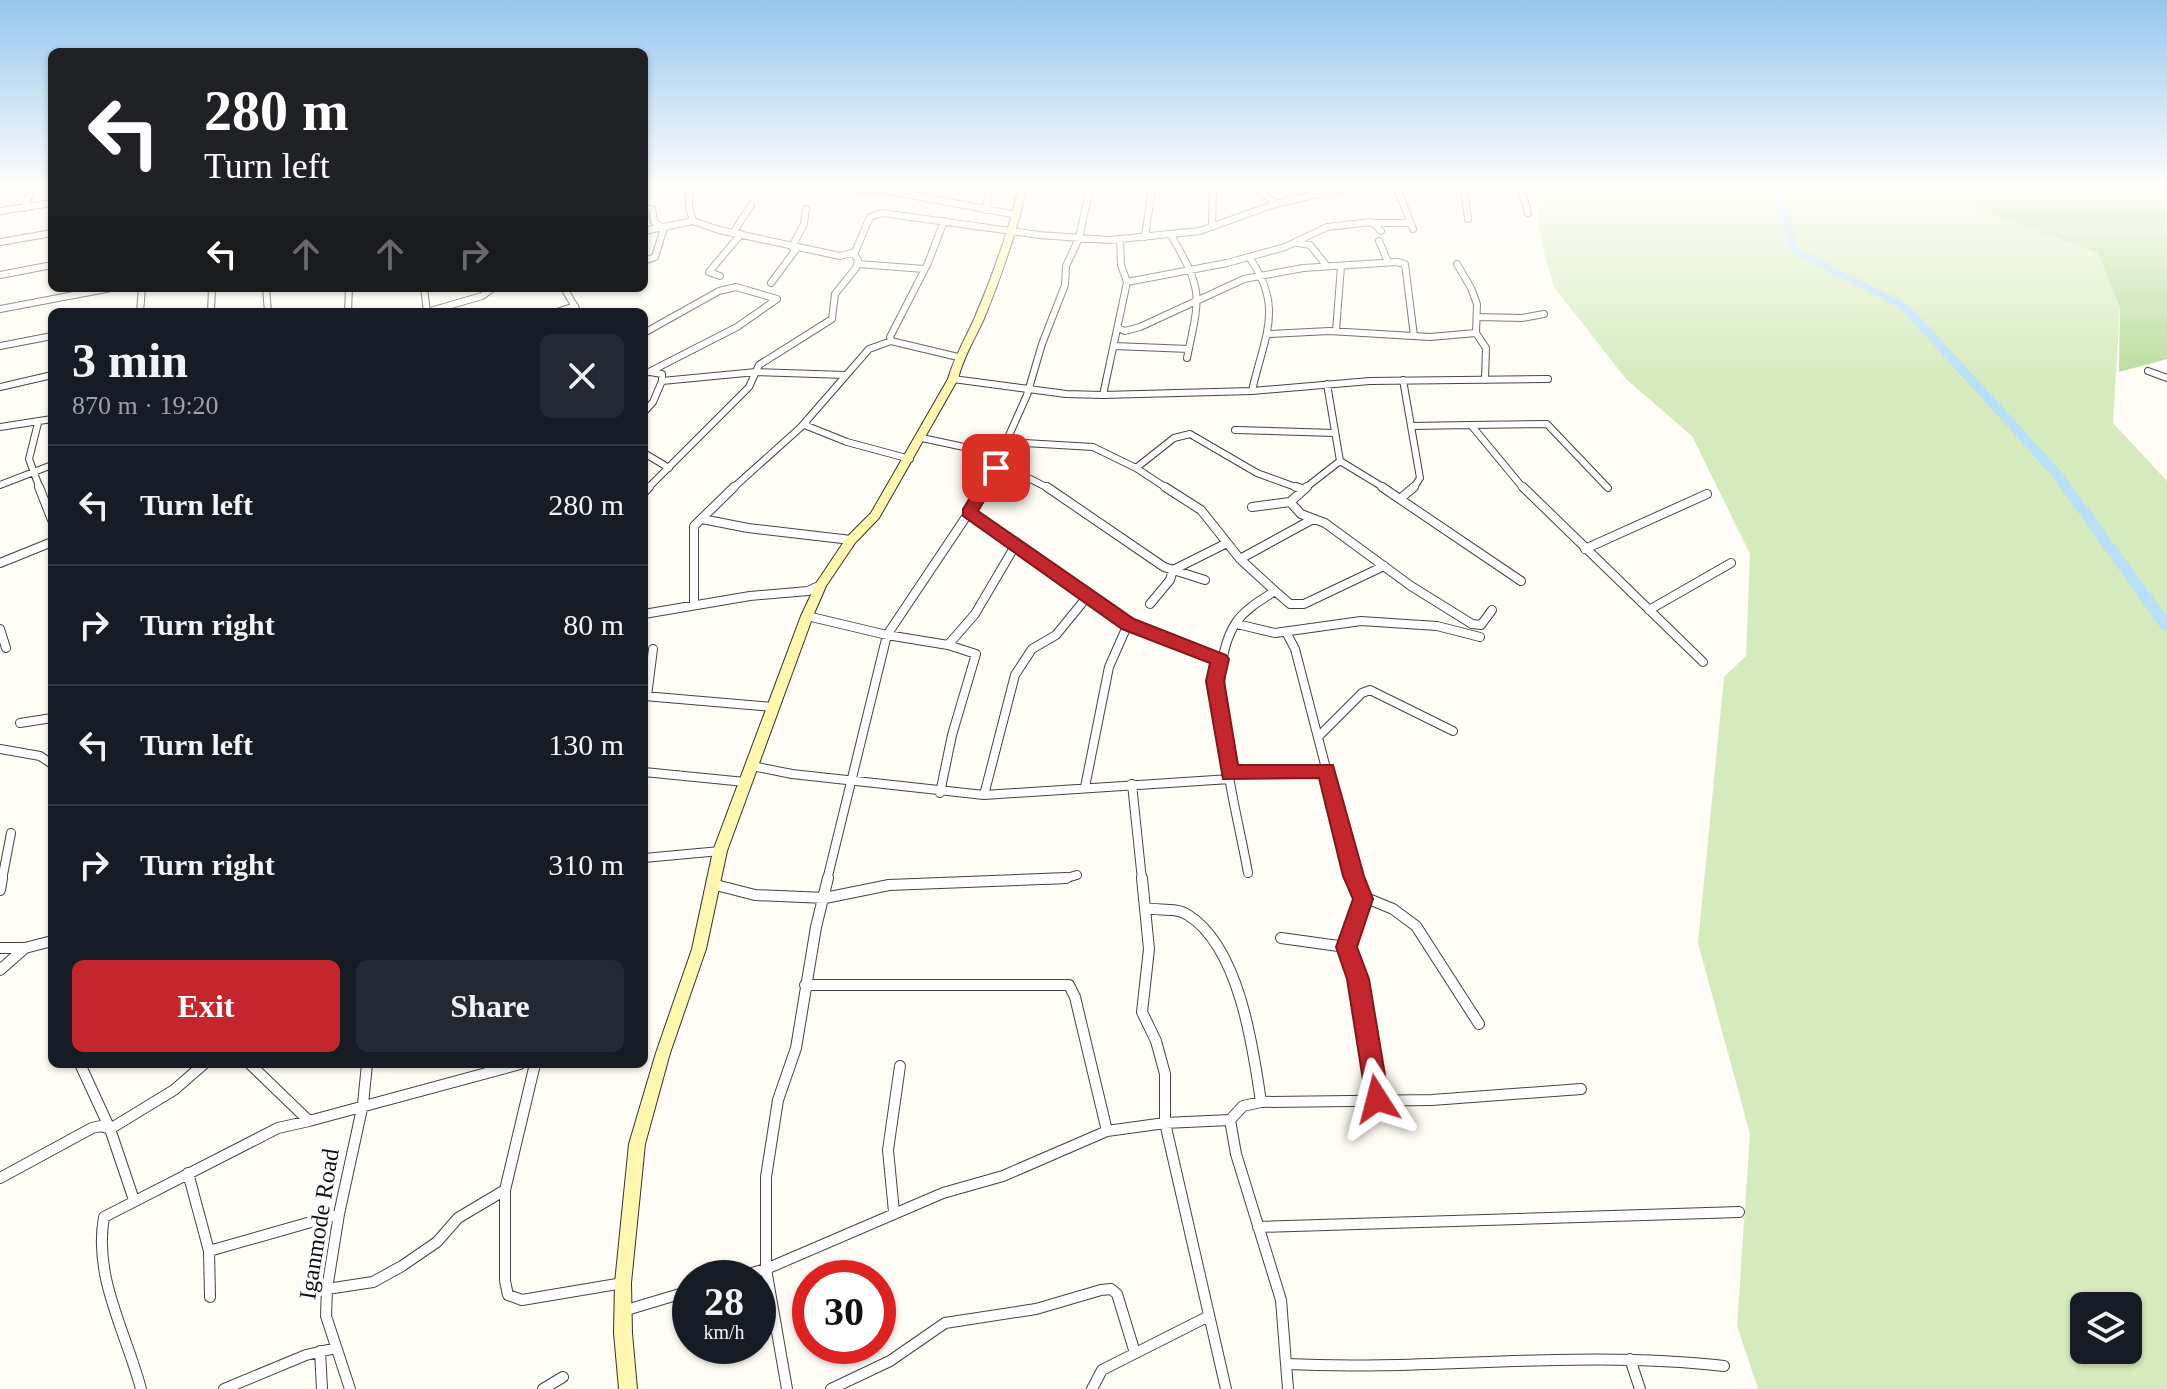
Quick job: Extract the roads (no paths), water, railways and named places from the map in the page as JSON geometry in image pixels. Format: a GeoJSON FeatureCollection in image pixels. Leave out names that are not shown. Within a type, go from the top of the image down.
{"type":"FeatureCollection","features":[{"type":"Feature","properties":{"kind":"street"},"geometry":{"type":"LineString","coordinates":[[720,276],[709,272],[725,253]]}},
{"type":"Feature","properties":{"kind":"street"},"geometry":{"type":"LineString","coordinates":[[771,283],[790,253]]}},
{"type":"Feature","properties":{"kind":"street"},"geometry":{"type":"LineString","coordinates":[[824,253],[840,256],[853,253],[858,264]]}},
{"type":"Feature","properties":{"kind":"street"},"geometry":{"type":"LineString","coordinates":[[891,341],[890,337],[931,253]]}},
{"type":"Feature","properties":{"kind":"street"},"geometry":{"type":"LineString","coordinates":[[628,1389],[623,1283],[637,1144],[663,1053],[699,949],[720,851],[821,585],[851,540],[875,515],[922,438],[953,379],[958,357],[982,313],[1004,253]]}},
{"type":"Feature","properties":{"kind":"street"},"geometry":{"type":"LineString","coordinates":[[766,1260],[766,1177],[778,1100],[796,1048],[816,927],[887,635],[902,607],[980,498],[1019,417],[1065,285],[1066,266],[1072,253]]}},
{"type":"Feature","properties":{"kind":"street"},"geometry":{"type":"LineString","coordinates":[[1103,395],[1127,282],[1121,253]]}},
{"type":"Feature","properties":{"kind":"street"},"geometry":{"type":"LineString","coordinates":[[1181,253],[1191,270],[1199,298],[1187,358]]}},
{"type":"Feature","properties":{"kind":"street"},"geometry":{"type":"LineString","coordinates":[[1127,282],[1263,253]]}},
{"type":"Feature","properties":{"kind":"street"},"geometry":{"type":"LineString","coordinates":[[1316,253],[1326,265]]}},
{"type":"Feature","properties":{"kind":"street"},"geometry":{"type":"LineString","coordinates":[[1384,253],[1388,262]]}},
{"type":"Feature","properties":{"kind":"street"},"geometry":{"type":"LineString","coordinates":[[1249,257],[1264,275],[1270,302],[1269,334],[1257,362],[1252,391]]}},
{"type":"Feature","properties":{"kind":"street"},"geometry":{"type":"LineString","coordinates":[[1118,328],[1134,330],[1244,279],[1326,265],[1388,262],[1405,264],[1414,336]]}},
{"type":"Feature","properties":{"kind":"street"},"geometry":{"type":"LineString","coordinates":[[858,264],[924,269]]}},
{"type":"Feature","properties":{"kind":"street"},"geometry":{"type":"LineString","coordinates":[[648,488],[749,387],[759,365],[832,319],[835,294],[858,264]]}},
{"type":"Feature","properties":{"kind":"street"},"geometry":{"type":"LineString","coordinates":[[1457,264],[1475,291],[1479,317],[1476,333],[1486,348],[1485,380]]}},
{"type":"Feature","properties":{"kind":"street"},"geometry":{"type":"LineString","coordinates":[[0,275],[48,266]]}},
{"type":"Feature","properties":{"kind":"street"},"geometry":{"type":"LineString","coordinates":[[1336,331],[1341,266]]}},
{"type":"Feature","properties":{"kind":"street"},"geometry":{"type":"LineString","coordinates":[[648,331],[719,291],[736,287],[777,299],[772,306],[739,325],[648,371]]}},
{"type":"Feature","properties":{"kind":"street"},"geometry":{"type":"LineString","coordinates":[[0,309],[90,292]]}},
{"type":"Feature","properties":{"kind":"street"},"geometry":{"type":"LineString","coordinates":[[441,308],[488,292]]}},
{"type":"Feature","properties":{"kind":"street"},"geometry":{"type":"LineString","coordinates":[[1479,317],[1522,318],[1544,314]]}},
{"type":"Feature","properties":{"kind":"street"},"geometry":{"type":"LineString","coordinates":[[1269,334],[1336,331],[1414,336],[1476,333]]}},
{"type":"Feature","properties":{"kind":"street"},"geometry":{"type":"LineString","coordinates":[[0,346],[48,337]]}},
{"type":"Feature","properties":{"kind":"street"},"geometry":{"type":"LineString","coordinates":[[694,604],[694,526],[806,422],[875,345],[891,341],[958,357]]}},
{"type":"Feature","properties":{"kind":"street"},"geometry":{"type":"LineString","coordinates":[[1114,346],[1189,349]]}},
{"type":"Feature","properties":{"kind":"street"},"geometry":{"type":"LineString","coordinates":[[2148,371],[2167,378]]}},
{"type":"Feature","properties":{"kind":"street"},"geometry":{"type":"LineString","coordinates":[[648,372],[662,374],[662,381],[648,408]]}},
{"type":"Feature","properties":{"kind":"street"},"geometry":{"type":"LineString","coordinates":[[662,381],[756,372],[845,375]]}},
{"type":"Feature","properties":{"kind":"street"},"geometry":{"type":"LineString","coordinates":[[0,387],[48,376]]}},
{"type":"Feature","properties":{"kind":"street"},"geometry":{"type":"LineString","coordinates":[[953,379],[1066,394],[1103,395],[1252,391],[1403,380],[1548,379]]}},
{"type":"Feature","properties":{"kind":"street"},"geometry":{"type":"LineString","coordinates":[[1401,498],[1412,490],[1420,478],[1403,380]]}},
{"type":"Feature","properties":{"kind":"street"},"geometry":{"type":"LineString","coordinates":[[1327,384],[1340,461],[1401,498],[1521,581]]}},
{"type":"Feature","properties":{"kind":"street"},"geometry":{"type":"LineString","coordinates":[[0,427],[48,420]]}},
{"type":"Feature","properties":{"kind":"street"},"geometry":{"type":"LineString","coordinates":[[806,422],[807,426],[847,442],[910,459]]}},
{"type":"Feature","properties":{"kind":"street"},"geometry":{"type":"LineString","coordinates":[[38,423],[29,459],[48,511]]}},
{"type":"Feature","properties":{"kind":"street"},"geometry":{"type":"LineString","coordinates":[[1412,426],[1547,424],[1608,488]]}},
{"type":"Feature","properties":{"kind":"street"},"geometry":{"type":"LineString","coordinates":[[1471,425],[1523,488],[1703,662]]}},
{"type":"Feature","properties":{"kind":"street"},"geometry":{"type":"LineString","coordinates":[[1235,430],[1334,433]]}},
{"type":"Feature","properties":{"kind":"street"},"geometry":{"type":"LineString","coordinates":[[1136,468],[1174,438],[1190,434],[1257,473],[1302,489]]}},
{"type":"Feature","properties":{"kind":"street"},"geometry":{"type":"LineString","coordinates":[[922,438],[934,444],[1093,447],[1136,468],[1201,510],[1240,559],[1290,604],[1304,604],[1384,566]]}},
{"type":"Feature","properties":{"kind":"street"},"geometry":{"type":"LineString","coordinates":[[648,455],[669,468]]}},
{"type":"Feature","properties":{"kind":"street"},"geometry":{"type":"LineString","coordinates":[[1252,507],[1290,502],[1302,489],[1340,461]]}},
{"type":"Feature","properties":{"kind":"street"},"geometry":{"type":"LineString","coordinates":[[997,462],[1044,485],[1164,567],[1205,580]]}},
{"type":"Feature","properties":{"kind":"street"},"geometry":{"type":"LineString","coordinates":[[0,485],[48,466]]}},
{"type":"Feature","properties":{"kind":"street"},"geometry":{"type":"LineString","coordinates":[[1585,549],[1707,494]]}},
{"type":"Feature","properties":{"kind":"street"},"geometry":{"type":"LineString","coordinates":[[1290,502],[1294,509],[1325,523],[1411,586],[1475,625],[1481,625],[1492,610]]}},
{"type":"Feature","properties":{"kind":"street"},"geometry":{"type":"LineString","coordinates":[[969,513],[1128,624],[1220,659]]}},
{"type":"Feature","properties":{"kind":"street"},"geometry":{"type":"LineString","coordinates":[[702,519],[748,528],[851,540]]}},
{"type":"Feature","properties":{"kind":"street"},"geometry":{"type":"LineString","coordinates":[[1240,559],[1313,519]]}},
{"type":"Feature","properties":{"kind":"street"},"geometry":{"type":"LineString","coordinates":[[1173,570],[1227,543]]}},
{"type":"Feature","properties":{"kind":"street"},"geometry":{"type":"LineString","coordinates":[[0,563],[48,544]]}},
{"type":"Feature","properties":{"kind":"street"},"geometry":{"type":"LineString","coordinates":[[948,645],[975,614],[1015,546]]}},
{"type":"Feature","properties":{"kind":"street"},"geometry":{"type":"LineString","coordinates":[[1649,610],[1731,563]]}},
{"type":"Feature","properties":{"kind":"street"},"geometry":{"type":"LineString","coordinates":[[1150,604],[1156,593],[1171,581],[1173,570]]}},
{"type":"Feature","properties":{"kind":"street"},"geometry":{"type":"LineString","coordinates":[[648,613],[776,592],[808,591],[821,585]]}},
{"type":"Feature","properties":{"kind":"street"},"geometry":{"type":"LineString","coordinates":[[1248,873],[1215,681],[1220,659],[1243,614],[1275,591]]}},
{"type":"Feature","properties":{"kind":"street"},"geometry":{"type":"LineString","coordinates":[[984,795],[1015,675],[1032,649],[1050,641],[1087,597]]}},
{"type":"Feature","properties":{"kind":"street"},"geometry":{"type":"LineString","coordinates":[[807,616],[887,635],[948,645],[976,654],[952,735],[940,793]]}},
{"type":"Feature","properties":{"kind":"street"},"geometry":{"type":"LineString","coordinates":[[1237,624],[1263,631],[1286,632],[1322,624],[1361,621],[1437,626],[1480,637]]}},
{"type":"Feature","properties":{"kind":"street"},"geometry":{"type":"LineString","coordinates":[[1085,787],[1109,667],[1128,624]]}},
{"type":"Feature","properties":{"kind":"street"},"geometry":{"type":"LineString","coordinates":[[0,629],[6,648]]}},
{"type":"Feature","properties":{"kind":"street"},"geometry":{"type":"LineString","coordinates":[[1286,632],[1295,649],[1353,876],[1363,899],[1346,947],[1358,979],[1377,1099]]}},
{"type":"Feature","properties":{"kind":"street"},"geometry":{"type":"LineString","coordinates":[[648,678],[653,649]]}},
{"type":"Feature","properties":{"kind":"street"},"geometry":{"type":"LineString","coordinates":[[1319,736],[1362,693],[1370,690],[1453,731]]}},
{"type":"Feature","properties":{"kind":"street"},"geometry":{"type":"LineString","coordinates":[[648,696],[773,707]]}},
{"type":"Feature","properties":{"kind":"street"},"geometry":{"type":"LineString","coordinates":[[20,723],[48,719]]}},
{"type":"Feature","properties":{"kind":"street"},"geometry":{"type":"LineString","coordinates":[[0,749],[40,756],[48,761]]}},
{"type":"Feature","properties":{"kind":"street"},"geometry":{"type":"LineString","coordinates":[[752,766],[940,793],[984,795],[1326,770]]}},
{"type":"Feature","properties":{"kind":"street"},"geometry":{"type":"LineString","coordinates":[[648,772],[745,782]]}},
{"type":"Feature","properties":{"kind":"street"},"geometry":{"type":"LineString","coordinates":[[1132,784],[1149,949],[1142,1012],[1156,1041],[1165,1074],[1165,1123],[1226,1389]]}},
{"type":"Feature","properties":{"kind":"street"},"geometry":{"type":"LineString","coordinates":[[0,890],[11,833]]}},
{"type":"Feature","properties":{"kind":"street"},"geometry":{"type":"LineString","coordinates":[[648,858],[720,851]]}},
{"type":"Feature","properties":{"kind":"street"},"geometry":{"type":"LineString","coordinates":[[712,884],[755,895],[825,898],[889,885],[956,885],[1063,879],[1077,875]]}},
{"type":"Feature","properties":{"kind":"street"},"geometry":{"type":"LineString","coordinates":[[1363,899],[1393,909],[1416,926],[1479,1024]]}},
{"type":"Feature","properties":{"kind":"street"},"geometry":{"type":"LineString","coordinates":[[1145,908],[1186,913],[1206,931],[1220,952],[1252,1035],[1261,1102]]}},
{"type":"Feature","properties":{"kind":"street"},"geometry":{"type":"LineString","coordinates":[[1281,938],[1346,947]]}},
{"type":"Feature","properties":{"kind":"street"},"geometry":{"type":"LineString","coordinates":[[0,948],[25,948],[48,942]]}},
{"type":"Feature","properties":{"kind":"street"},"geometry":{"type":"LineString","coordinates":[[0,970],[25,948]]}},
{"type":"Feature","properties":{"kind":"street"},"geometry":{"type":"LineString","coordinates":[[805,985],[1069,985],[1075,997],[1107,1131]]}},
{"type":"Feature","properties":{"kind":"street"},"geometry":{"type":"LineString","coordinates":[[894,1212],[888,1150],[900,1066]]}},
{"type":"Feature","properties":{"kind":"street"},"geometry":{"type":"LineString","coordinates":[[82,1068],[110,1129],[134,1200]]}},
{"type":"Feature","properties":{"kind":"street"},"geometry":{"type":"LineString","coordinates":[[0,1178],[92,1128],[101,1126],[110,1129],[174,1090],[199,1068]]}},
{"type":"Feature","properties":{"kind":"street"},"geometry":{"type":"LineString","coordinates":[[254,1068],[309,1121]]}},
{"type":"Feature","properties":{"kind":"street","name":"Iganmode Road"},"geometry":{"type":"LineString","coordinates":[[350,1389],[326,1316],[327,1289],[339,1214],[363,1104],[367,1068]]}},
{"type":"Feature","properties":{"kind":"street"},"geometry":{"type":"LineString","coordinates":[[141,1389],[108,1288],[100,1229],[104,1217],[278,1128],[504,1068]]}},
{"type":"Feature","properties":{"kind":"street"},"geometry":{"type":"LineString","coordinates":[[534,1068],[505,1190],[505,1281],[508,1295],[522,1300],[623,1283]]}},
{"type":"Feature","properties":{"kind":"street"},"geometry":{"type":"LineString","coordinates":[[776,1265],[894,1212],[943,1193],[1003,1176],[1107,1131],[1165,1123],[1230,1120],[1243,1106],[1261,1102],[1432,1100],[1581,1089]]}},
{"type":"Feature","properties":{"kind":"street"},"geometry":{"type":"LineString","coordinates":[[1230,1120],[1236,1154],[1281,1300],[1288,1389]]}},
{"type":"Feature","properties":{"kind":"street"},"geometry":{"type":"LineString","coordinates":[[188,1173],[209,1251],[210,1297]]}},
{"type":"Feature","properties":{"kind":"street"},"geometry":{"type":"LineString","coordinates":[[327,1289],[373,1282],[402,1266],[437,1242],[458,1218],[505,1190]]}},
{"type":"Feature","properties":{"kind":"street"},"geometry":{"type":"LineString","coordinates":[[1258,1227],[1739,1212]]}},
{"type":"Feature","properties":{"kind":"street"},"geometry":{"type":"LineString","coordinates":[[209,1251],[339,1214]]}},
{"type":"Feature","properties":{"kind":"street"},"geometry":{"type":"LineString","coordinates":[[831,1389],[890,1361],[945,1323],[1036,1309],[1101,1290],[1111,1289],[1117,1294],[1135,1353]]}},
{"type":"Feature","properties":{"kind":"street"},"geometry":{"type":"LineString","coordinates":[[622,1311],[672,1296]]}},
{"type":"Feature","properties":{"kind":"street"},"geometry":{"type":"LineString","coordinates":[[1092,1389],[1102,1370],[1209,1316]]}},
{"type":"Feature","properties":{"kind":"street"},"geometry":{"type":"LineString","coordinates":[[776,1326],[787,1389]]}},
{"type":"Feature","properties":{"kind":"street"},"geometry":{"type":"LineString","coordinates":[[224,1389],[320,1351],[336,1348]]}},
{"type":"Feature","properties":{"kind":"street"},"geometry":{"type":"LineString","coordinates":[[320,1351],[322,1389]]}},
{"type":"Feature","properties":{"kind":"street"},"geometry":{"type":"LineString","coordinates":[[1287,1364],[1365,1368],[1475,1361],[1630,1359],[1724,1366]]}},
{"type":"Feature","properties":{"kind":"street"},"geometry":{"type":"LineString","coordinates":[[1630,1359],[1640,1389]]}},
{"type":"Feature","properties":{"kind":"street"},"geometry":{"type":"LineString","coordinates":[[543,1389],[563,1377]]}},
{"type":"Feature","properties":{"kind":"waterway"},"geometry":{"type":"LineString","coordinates":[[1799,253],[1905,307],[2056,473],[2167,626]]}}]}
